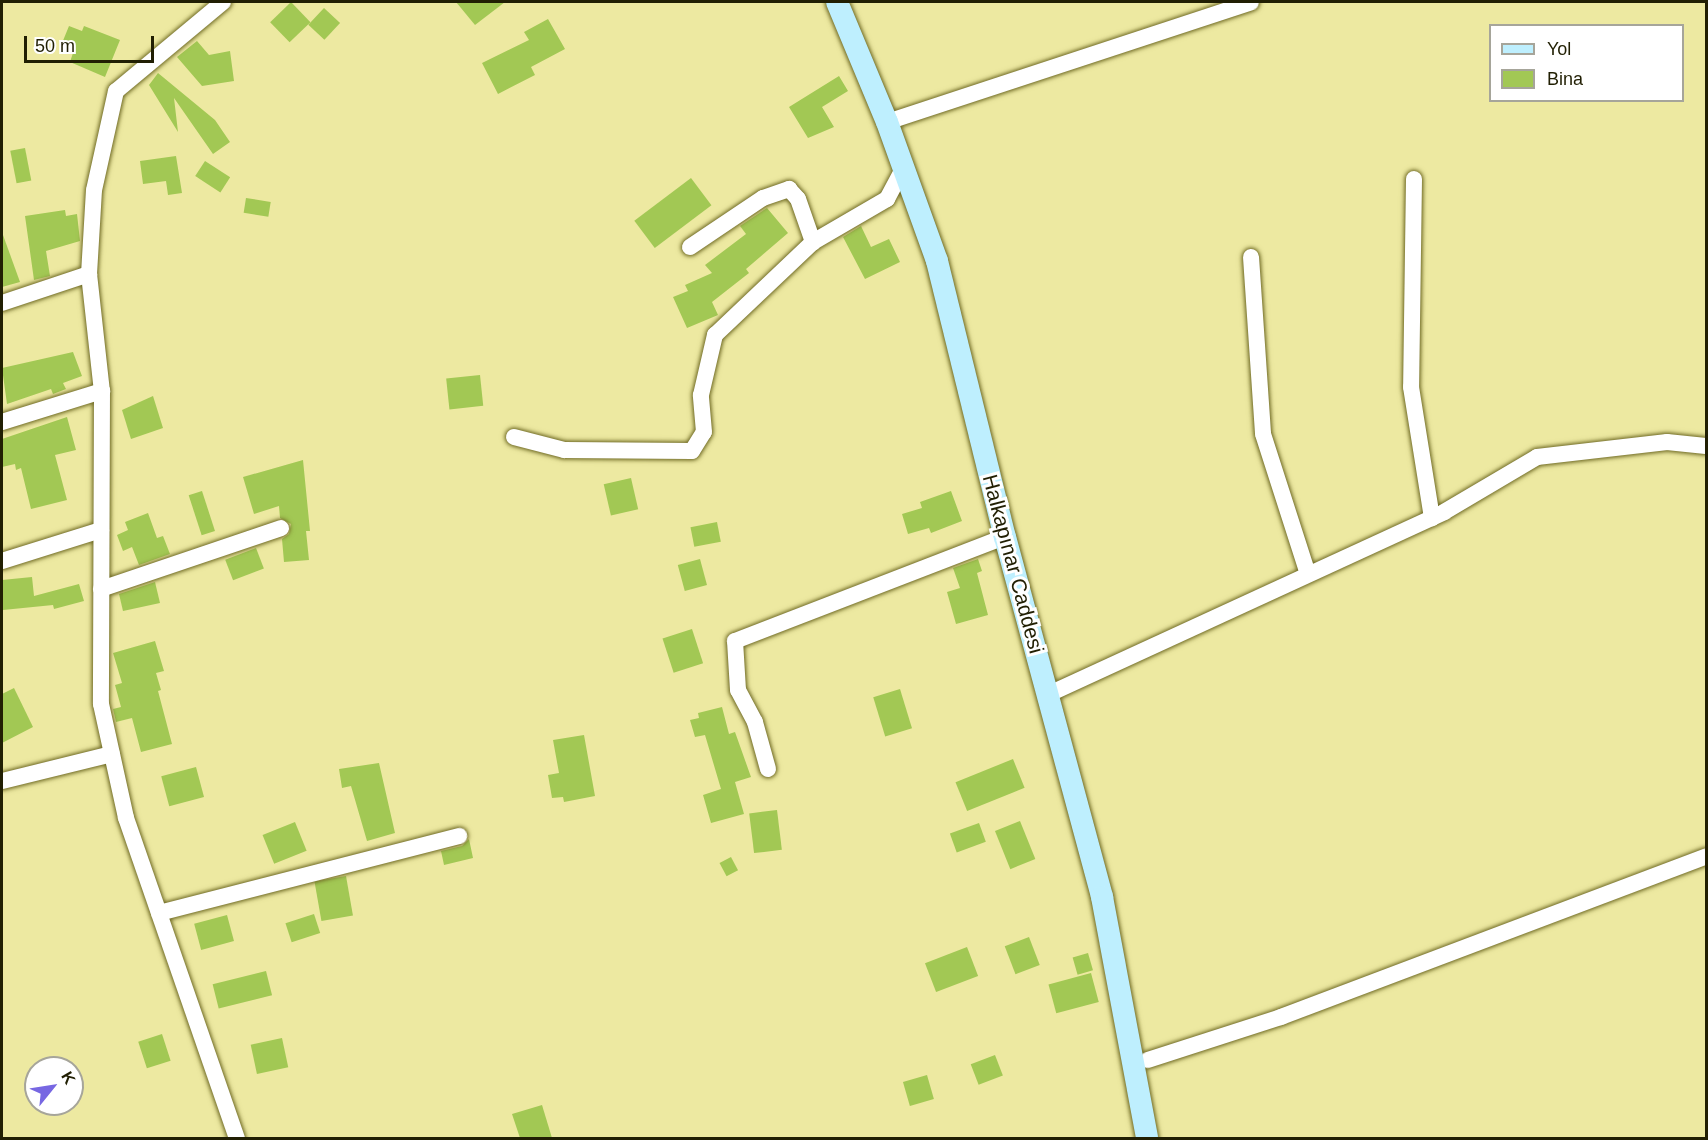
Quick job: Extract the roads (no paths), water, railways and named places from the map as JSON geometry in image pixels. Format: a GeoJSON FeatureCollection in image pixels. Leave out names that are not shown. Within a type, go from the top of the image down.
{"type":"FeatureCollection","features":[{"type":"Feature","properties":{"kind":"main road","name":"Halkapınar Caddesi"},"geometry":{"type":"LineString","coordinates":[[837,2],[887,122],[937,261],[1005,537],[1102,897],[1148,1138]]}},
{"type":"Feature","properties":{"kind":"street"},"geometry":{"type":"LineString","coordinates":[[223,2],[116,91],[94,190],[89,274],[102,391],[101,704],[126,818],[237,1138]]}},
{"type":"Feature","properties":{"kind":"street"},"geometry":{"type":"LineString","coordinates":[[887,122],[1251,2]]}},
{"type":"Feature","properties":{"kind":"street"},"geometry":{"type":"LineString","coordinates":[[514,437],[564,450],[692,450],[704,432],[702,395],[715,335],[813,242],[887,199],[903,167]]}},
{"type":"Feature","properties":{"kind":"street"},"geometry":{"type":"LineString","coordinates":[[1414,179],[1411,387],[1432,518]]}},
{"type":"Feature","properties":{"kind":"street"},"geometry":{"type":"LineString","coordinates":[[690,247],[763,198],[789,189],[798,199],[813,242]]}},
{"type":"Feature","properties":{"kind":"street"},"geometry":{"type":"LineString","coordinates":[[1251,257],[1263,434],[1308,574]]}},
{"type":"Feature","properties":{"kind":"street"},"geometry":{"type":"LineString","coordinates":[[2,303],[89,274]]}},
{"type":"Feature","properties":{"kind":"street"},"geometry":{"type":"LineString","coordinates":[[2,422],[102,391]]}},
{"type":"Feature","properties":{"kind":"street"},"geometry":{"type":"LineString","coordinates":[[1047,695],[1432,518],[1537,457],[1667,442],[1707,446]]}},
{"type":"Feature","properties":{"kind":"street"},"geometry":{"type":"LineString","coordinates":[[101,589],[281,528]]}},
{"type":"Feature","properties":{"kind":"street"},"geometry":{"type":"LineString","coordinates":[[2,561],[101,530]]}},
{"type":"Feature","properties":{"kind":"street"},"geometry":{"type":"LineString","coordinates":[[768,769],[755,722],[738,690],[735,641],[1005,537]]}},
{"type":"Feature","properties":{"kind":"street"},"geometry":{"type":"LineString","coordinates":[[2,781],[112,754]]}},
{"type":"Feature","properties":{"kind":"street"},"geometry":{"type":"LineString","coordinates":[[159,913],[459,836]]}},
{"type":"Feature","properties":{"kind":"street"},"geometry":{"type":"LineString","coordinates":[[1148,1059],[1281,1017],[1707,856]]}}]}
